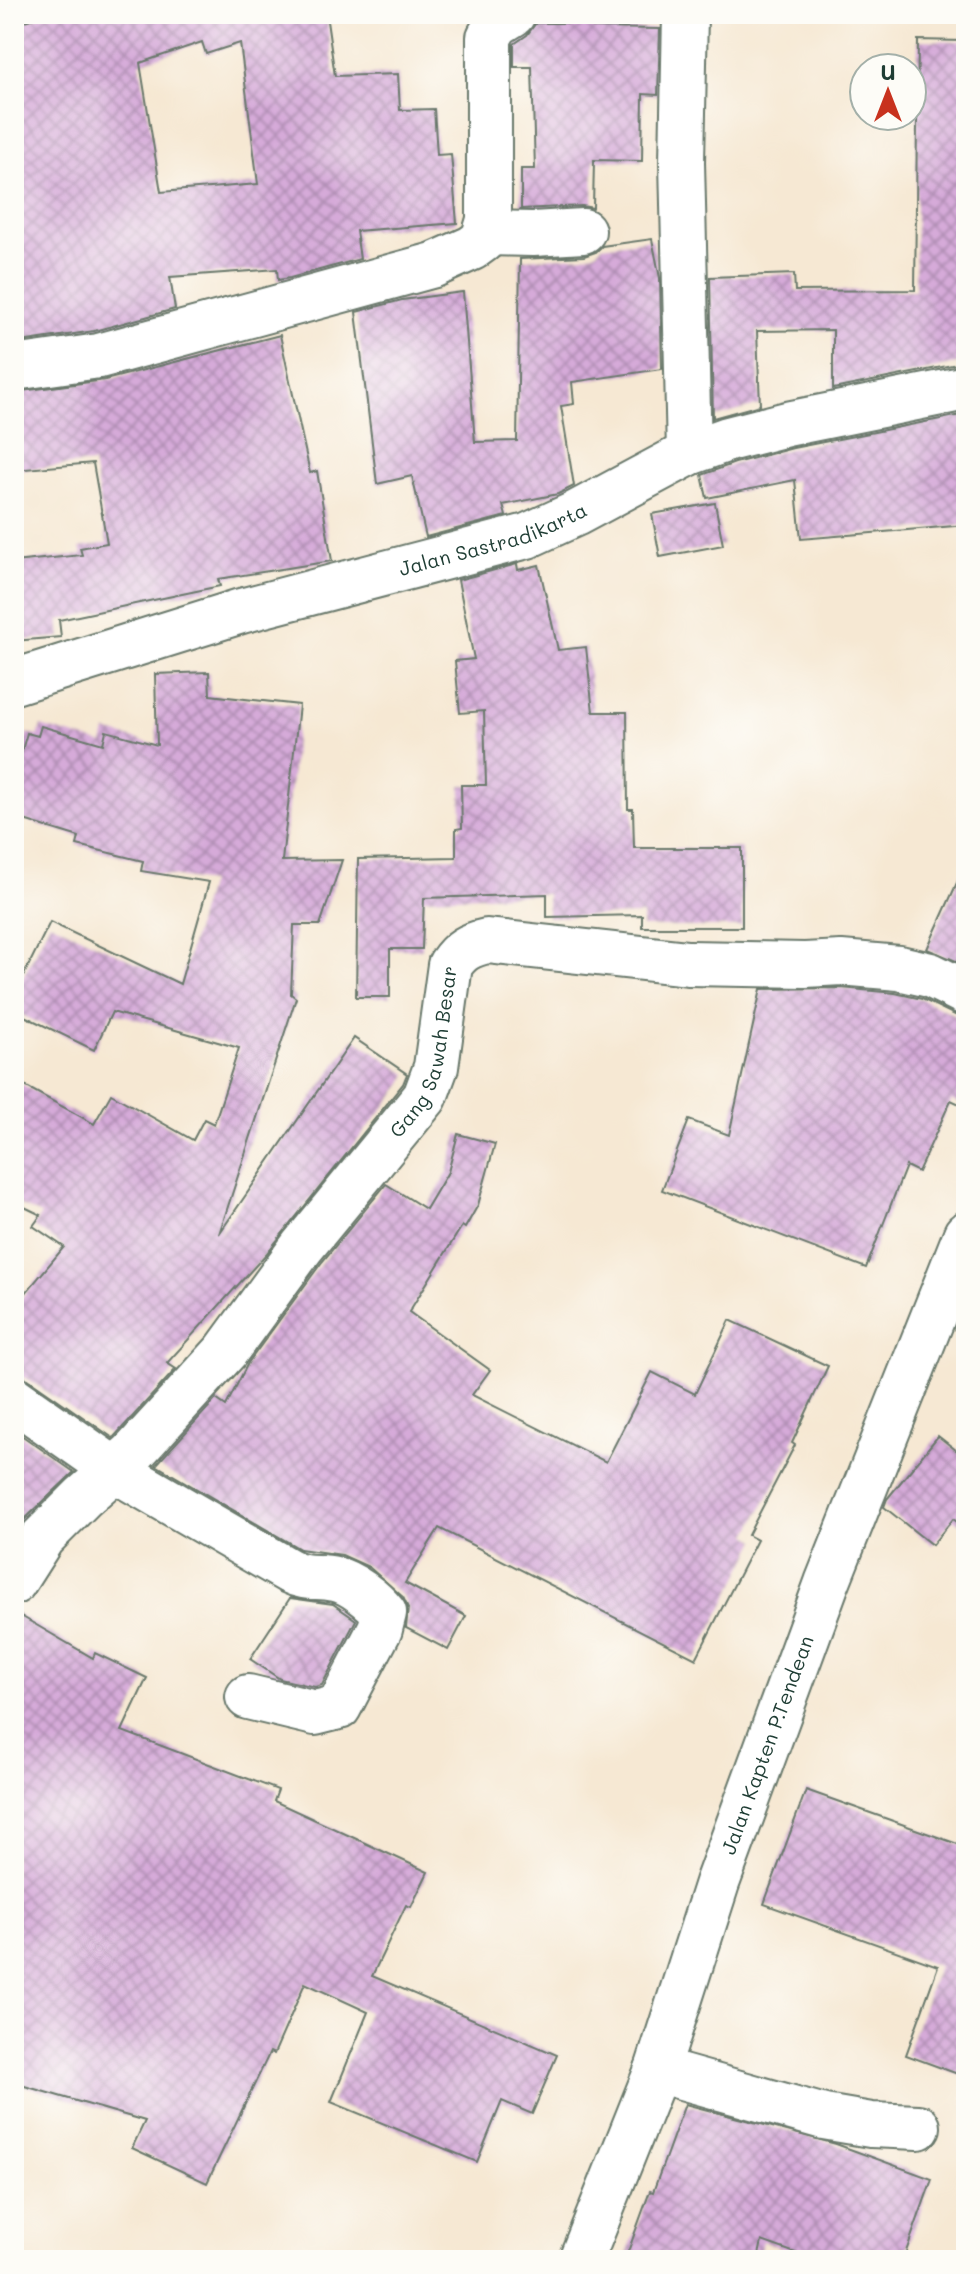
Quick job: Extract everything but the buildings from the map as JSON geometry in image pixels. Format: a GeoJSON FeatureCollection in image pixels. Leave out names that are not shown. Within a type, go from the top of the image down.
{"type":"FeatureCollection","features":[{"type":"Feature","properties":{"kind":"street"},"geometry":{"type":"LineString","coordinates":[[14,368],[99,356],[434,265],[472,248],[483,240],[489,220],[489,37],[497,24],[513,14]]}},
{"type":"Feature","properties":{"kind":"street"},"geometry":{"type":"LineString","coordinates":[[685,14],[682,162],[689,453]]}},
{"type":"Feature","properties":{"kind":"street"},"geometry":{"type":"LineString","coordinates":[[486,233],[583,231]]}},
{"type":"Feature","properties":{"kind":"street","name":"Jalan Sastradikarta"},"geometry":{"type":"LineString","coordinates":[[14,682],[241,611],[527,536],[689,453],[728,439],[966,388]]}},
{"type":"Feature","properties":{"kind":"street","name":"Gang Sawah Besar"},"geometry":{"type":"LineString","coordinates":[[14,1582],[42,1538],[115,1470],[226,1351],[302,1247],[425,1097],[436,1067],[450,965],[457,954],[470,945],[487,941],[688,963],[870,965],[930,975],[966,993]]}},
{"type":"Feature","properties":{"kind":"street","name":"Jalan Kapten P.Tendean"},"geometry":{"type":"LineString","coordinates":[[581,2260],[657,2070],[717,1883],[821,1598],[966,1234]]}},
{"type":"Feature","properties":{"kind":"street"},"geometry":{"type":"LineString","coordinates":[[14,1399],[115,1470],[289,1571],[305,1578],[337,1579],[376,1603],[384,1613],[380,1629],[339,1707],[315,1713],[248,1697]]}},
{"type":"Feature","properties":{"kind":"street"},"geometry":{"type":"LineString","coordinates":[[657,2070],[824,2117],[871,2125],[918,2127]]}}]}
